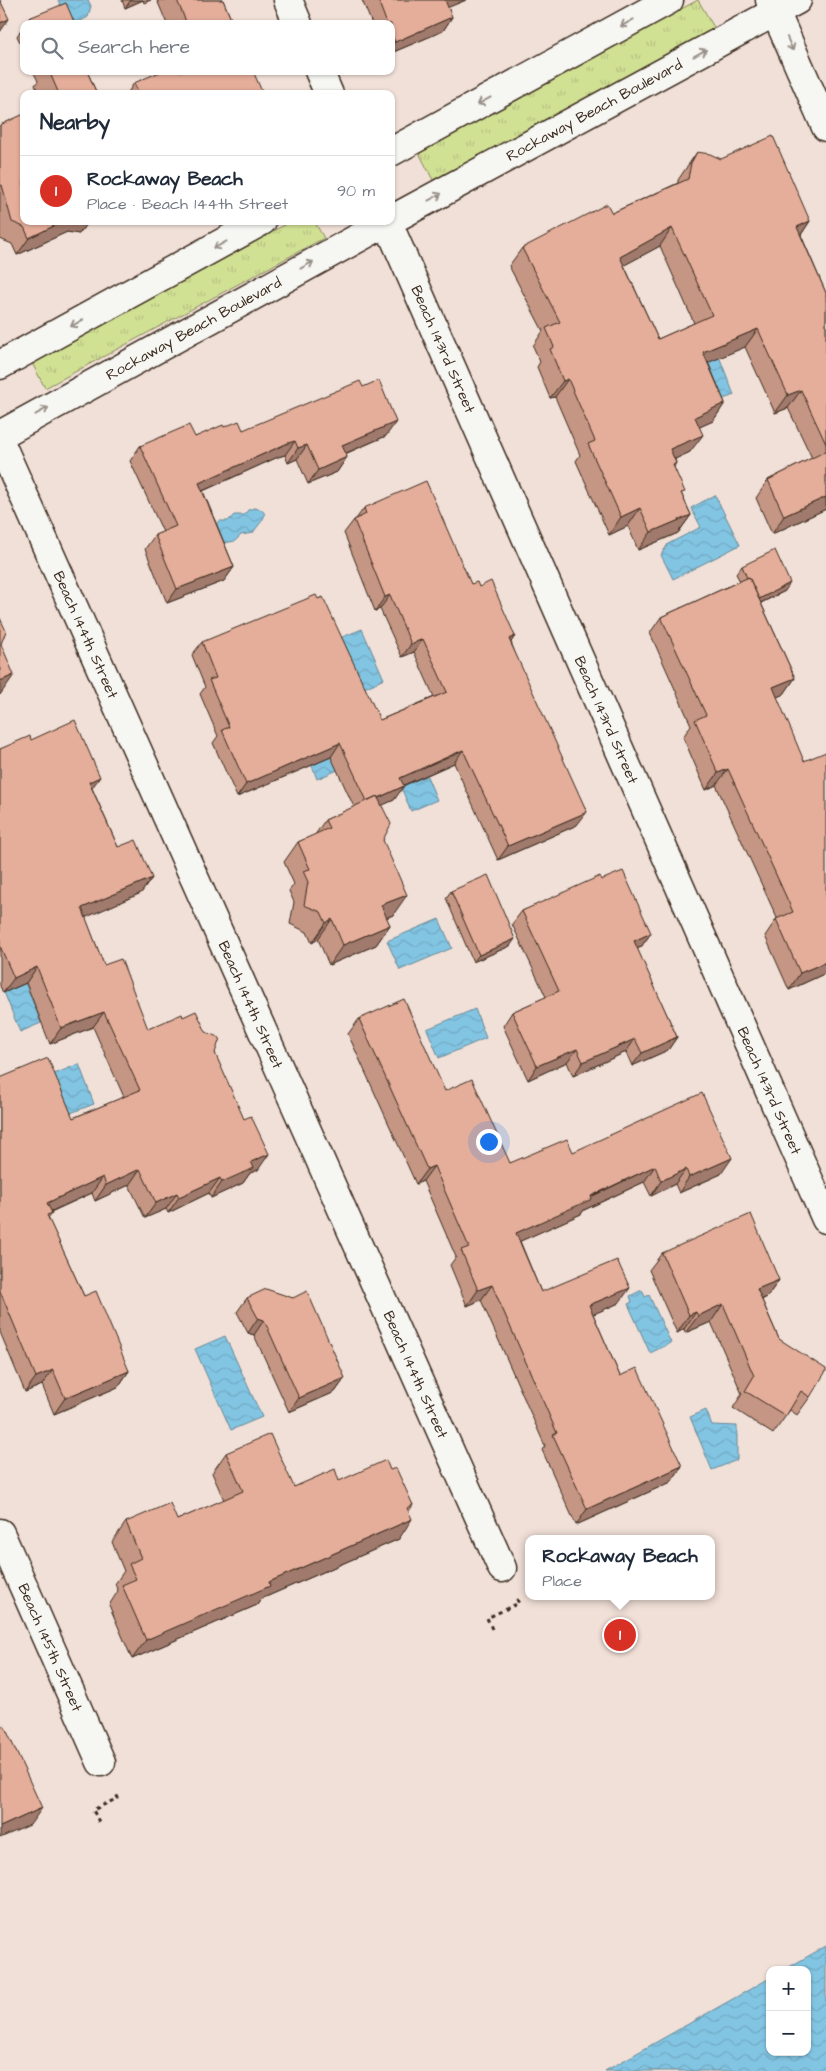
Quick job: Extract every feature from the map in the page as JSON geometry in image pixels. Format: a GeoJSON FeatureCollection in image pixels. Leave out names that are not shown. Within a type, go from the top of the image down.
{"type":"FeatureCollection","features":[{"type":"Feature","properties":{"kind":"street"},"geometry":{"type":"LineString","coordinates":[[288,0],[296,20]]}},
{"type":"Feature","properties":{"kind":"street"},"geometry":{"type":"LineString","coordinates":[[395,150],[669,0]]}},
{"type":"Feature","properties":{"kind":"street"},"geometry":{"type":"LineString","coordinates":[[781,4],[826,127]]}},
{"type":"Feature","properties":{"kind":"street","name":"Rockaway Beach Boulevard"},"geometry":{"type":"LineString","coordinates":[[395,217],[781,4]]}},
{"type":"Feature","properties":{"kind":"street"},"geometry":{"type":"LineString","coordinates":[[321,75],[327,90]]}},
{"type":"Feature","properties":{"kind":"street"},"geometry":{"type":"LineString","coordinates":[[0,365],[255,225]]}},
{"type":"Feature","properties":{"kind":"street","name":"Rockaway Beach Boulevard"},"geometry":{"type":"LineString","coordinates":[[0,435],[381,225]]}},
{"type":"Feature","properties":{"kind":"street","name":"Beach 143rd Street"},"geometry":{"type":"LineString","coordinates":[[390,225],[826,1219]]}},
{"type":"Feature","properties":{"kind":"street","name":"Beach 144th Street"},"geometry":{"type":"LineString","coordinates":[[0,442],[502,1568]]}},
{"type":"Feature","properties":{"kind":"street","name":"Beach 145th Street"},"geometry":{"type":"LineString","coordinates":[[0,1533],[101,1762]]}},
{"type":"Feature","properties":{"kind":"green space"},"geometry":{"type":"Polygon","coordinates":[[[698,0],[715,29],[433,180],[418,151],[698,0]]]}},
{"type":"Feature","properties":{"kind":"green space"},"geometry":{"type":"Polygon","coordinates":[[[285,225],[316,225],[324,238],[45,388],[31,361],[285,225]]]}},
{"type":"Feature","properties":{"kind":"water"},"geometry":{"type":"Polygon","coordinates":[[[58,0],[88,0],[91,6],[88,17],[82,20],[66,18],[58,0]]]}},
{"type":"Feature","properties":{"kind":"water"},"geometry":{"type":"Polygon","coordinates":[[[717,351],[734,395],[716,402],[698,359],[717,351]]]}},
{"type":"Feature","properties":{"kind":"water"},"geometry":{"type":"Polygon","coordinates":[[[715,495],[740,545],[673,579],[661,555],[668,544],[701,527],[691,508],[715,495]]]}},
{"type":"Feature","properties":{"kind":"water"},"geometry":{"type":"Polygon","coordinates":[[[254,508],[264,512],[264,515],[253,533],[241,535],[235,541],[224,543],[216,524],[220,521],[228,521],[234,515],[244,515],[248,510],[254,508]]]}},
{"type":"Feature","properties":{"kind":"water"},"geometry":{"type":"Polygon","coordinates":[[[362,629],[384,679],[362,689],[340,638],[362,629]]]}},
{"type":"Feature","properties":{"kind":"water"},"geometry":{"type":"Polygon","coordinates":[[[362,735],[372,755],[317,779],[309,758],[362,735]]]}},
{"type":"Feature","properties":{"kind":"water"},"geometry":{"type":"Polygon","coordinates":[[[421,762],[437,800],[411,811],[395,773],[421,762]]]}},
{"type":"Feature","properties":{"kind":"water"},"geometry":{"type":"Polygon","coordinates":[[[439,919],[452,948],[400,970],[387,941],[439,919]]]}},
{"type":"Feature","properties":{"kind":"water"},"geometry":{"type":"Polygon","coordinates":[[[17,962],[41,1023],[20,1032],[0,982],[17,962]]]}},
{"type":"Feature","properties":{"kind":"water"},"geometry":{"type":"Polygon","coordinates":[[[475,1009],[486,1038],[439,1058],[427,1029],[475,1009]]]}},
{"type":"Feature","properties":{"kind":"water"},"geometry":{"type":"Polygon","coordinates":[[[79,1064],[94,1104],[68,1114],[52,1075],[79,1064]]]}},
{"type":"Feature","properties":{"kind":"water"},"geometry":{"type":"Polygon","coordinates":[[[642,1290],[645,1297],[649,1295],[671,1343],[650,1353],[628,1304],[632,1302],[630,1296],[642,1290]]]}},
{"type":"Feature","properties":{"kind":"water"},"geometry":{"type":"Polygon","coordinates":[[[225,1336],[262,1417],[231,1430],[195,1349],[225,1336]]]}},
{"type":"Feature","properties":{"kind":"water"},"geometry":{"type":"Polygon","coordinates":[[[706,1410],[712,1425],[737,1426],[737,1460],[712,1470],[690,1417],[706,1410]]]}},
{"type":"Feature","properties":{"kind":"water"},"geometry":{"type":"Polygon","coordinates":[[[826,1946],[826,2071],[605,2071],[766,1980],[766,2056],[811,2056],[811,1966],[791,1966],[826,1946]]]}},
{"type":"Feature","properties":{"kind":"building"},"geometry":{"type":"Polygon","coordinates":[[[0,0],[9,19],[0,23],[0,0]]]}},
{"type":"Feature","properties":{"kind":"building"},"geometry":{"type":"Polygon","coordinates":[[[177,0],[223,0],[231,20],[185,20],[177,0]]]}},
{"type":"Feature","properties":{"kind":"building"},"geometry":{"type":"Polygon","coordinates":[[[378,0],[445,0],[452,17],[395,42],[395,20],[386,20],[378,0]]]}},
{"type":"Feature","properties":{"kind":"building"},"geometry":{"type":"Polygon","coordinates":[[[66,3],[73,20],[30,20],[29,18],[66,3]]]}},
{"type":"Feature","properties":{"kind":"building"},"geometry":{"type":"Polygon","coordinates":[[[51,75],[89,75],[95,90],[57,90],[51,75]]]}},
{"type":"Feature","properties":{"kind":"building"},"geometry":{"type":"Polygon","coordinates":[[[153,75],[255,75],[261,90],[137,90],[134,83],[153,75]]]}},
{"type":"Feature","properties":{"kind":"building"},"geometry":{"type":"Polygon","coordinates":[[[20,116],[20,225],[56,225],[29,238],[24,227],[12,222],[2,185],[0,186],[0,125],[20,116]]]}},
{"type":"Feature","properties":{"kind":"building"},"geometry":{"type":"Polygon","coordinates":[[[773,136],[810,221],[797,227],[826,293],[826,444],[801,390],[788,395],[758,329],[703,352],[725,403],[695,417],[703,435],[670,449],[676,463],[673,465],[685,492],[681,493],[691,515],[651,532],[640,508],[621,517],[588,444],[595,441],[568,379],[563,381],[550,349],[554,347],[546,328],[560,322],[522,248],[607,204],[612,213],[688,179],[691,163],[697,152],[710,154],[721,159],[773,136]],[[672,228],[620,257],[658,339],[712,315],[672,228]]]}},
{"type":"Feature","properties":{"kind":"building"},"geometry":{"type":"Polygon","coordinates":[[[379,380],[396,422],[342,445],[347,457],[318,470],[307,445],[298,448],[295,441],[199,483],[234,567],[177,589],[155,535],[176,526],[140,446],[189,425],[195,437],[223,425],[224,427],[239,421],[243,430],[360,381],[363,387],[379,380]]]}},
{"type":"Feature","properties":{"kind":"building"},"geometry":{"type":"Polygon","coordinates":[[[826,451],[826,497],[784,516],[768,480],[826,451]]]}},
{"type":"Feature","properties":{"kind":"building"},"geometry":{"type":"Polygon","coordinates":[[[426,481],[471,584],[477,582],[479,587],[491,581],[515,636],[509,639],[587,812],[508,846],[463,750],[400,778],[404,786],[367,801],[340,743],[246,784],[222,730],[229,727],[209,680],[216,678],[202,642],[316,595],[318,599],[323,597],[380,720],[447,692],[423,639],[411,644],[390,595],[385,597],[354,520],[366,514],[364,508],[426,481]]]}},
{"type":"Feature","properties":{"kind":"building"},"geometry":{"type":"Polygon","coordinates":[[[775,550],[790,583],[759,599],[742,566],[775,550]]]}},
{"type":"Feature","properties":{"kind":"building"},"geometry":{"type":"Polygon","coordinates":[[[749,577],[795,678],[773,687],[804,761],[826,752],[826,962],[800,973],[776,919],[793,912],[728,769],[718,773],[695,720],[706,715],[661,617],[749,577]]]}},
{"type":"Feature","properties":{"kind":"building"},"geometry":{"type":"Polygon","coordinates":[[[0,618],[6,631],[1,644],[14,675],[0,681],[0,618]]]}},
{"type":"Feature","properties":{"kind":"building"},"geometry":{"type":"Polygon","coordinates":[[[75,720],[100,777],[89,782],[118,847],[136,840],[152,878],[82,908],[104,965],[121,959],[148,1029],[182,1014],[183,1017],[196,1011],[206,1032],[220,1038],[215,1053],[244,1119],[251,1116],[269,1154],[251,1162],[254,1168],[222,1182],[220,1178],[179,1197],[177,1193],[156,1203],[140,1169],[106,1185],[103,1177],[47,1203],[52,1213],[47,1215],[84,1296],[96,1291],[129,1371],[65,1398],[53,1370],[36,1377],[0,1291],[0,1078],[48,1058],[73,1118],[140,1090],[104,1012],[61,1028],[37,967],[14,978],[0,946],[0,749],[30,736],[31,740],[75,720]]]}},
{"type":"Feature","properties":{"kind":"building"},"geometry":{"type":"Polygon","coordinates":[[[377,796],[391,824],[383,840],[407,895],[381,905],[390,925],[343,945],[332,919],[326,923],[321,912],[304,905],[308,882],[303,871],[310,869],[298,842],[329,828],[325,820],[377,796]]]}},
{"type":"Feature","properties":{"kind":"building"},"geometry":{"type":"Polygon","coordinates":[[[623,871],[651,933],[634,941],[677,1037],[642,1053],[635,1039],[583,1062],[577,1049],[537,1066],[512,1012],[559,991],[522,911],[600,876],[601,880],[623,871]]]}},
{"type":"Feature","properties":{"kind":"building"},"geometry":{"type":"Polygon","coordinates":[[[488,875],[515,939],[479,955],[451,891],[488,875]]]}},
{"type":"Feature","properties":{"kind":"building"},"geometry":{"type":"Polygon","coordinates":[[[404,999],[445,1091],[472,1079],[510,1163],[567,1139],[573,1152],[702,1093],[732,1158],[689,1177],[686,1169],[661,1181],[655,1166],[591,1196],[592,1199],[516,1233],[541,1292],[617,1260],[630,1288],[589,1305],[620,1376],[637,1368],[682,1466],[587,1509],[553,1435],[557,1433],[492,1285],[478,1290],[461,1250],[469,1247],[434,1166],[427,1169],[359,1019],[404,999]]]}},
{"type":"Feature","properties":{"kind":"building"},"geometry":{"type":"Polygon","coordinates":[[[751,1214],[779,1280],[757,1289],[779,1339],[826,1369],[810,1397],[801,1391],[786,1416],[745,1391],[754,1376],[723,1304],[698,1316],[696,1312],[689,1315],[662,1253],[751,1214]]]}},
{"type":"Feature","properties":{"kind":"building"},"geometry":{"type":"Polygon","coordinates":[[[266,1289],[293,1298],[307,1291],[345,1378],[299,1398],[264,1320],[258,1318],[247,1298],[266,1289]]]}},
{"type":"Feature","properties":{"kind":"building"},"geometry":{"type":"Polygon","coordinates":[[[270,1434],[294,1487],[335,1469],[339,1481],[386,1460],[390,1470],[396,1468],[413,1505],[407,1508],[412,1519],[269,1582],[270,1586],[146,1640],[122,1585],[136,1579],[129,1564],[141,1558],[126,1522],[170,1503],[177,1520],[243,1491],[226,1453],[270,1434]]]}},
{"type":"Feature","properties":{"kind":"building"},"geometry":{"type":"Polygon","coordinates":[[[4,1725],[42,1808],[0,1827],[0,1727],[4,1725]]]}},
{"type":"Feature","properties":{"kind":"place","name":"Rockaway Beach"},"geometry":{"type":"Point","coordinates":[620,1635]}}]}
